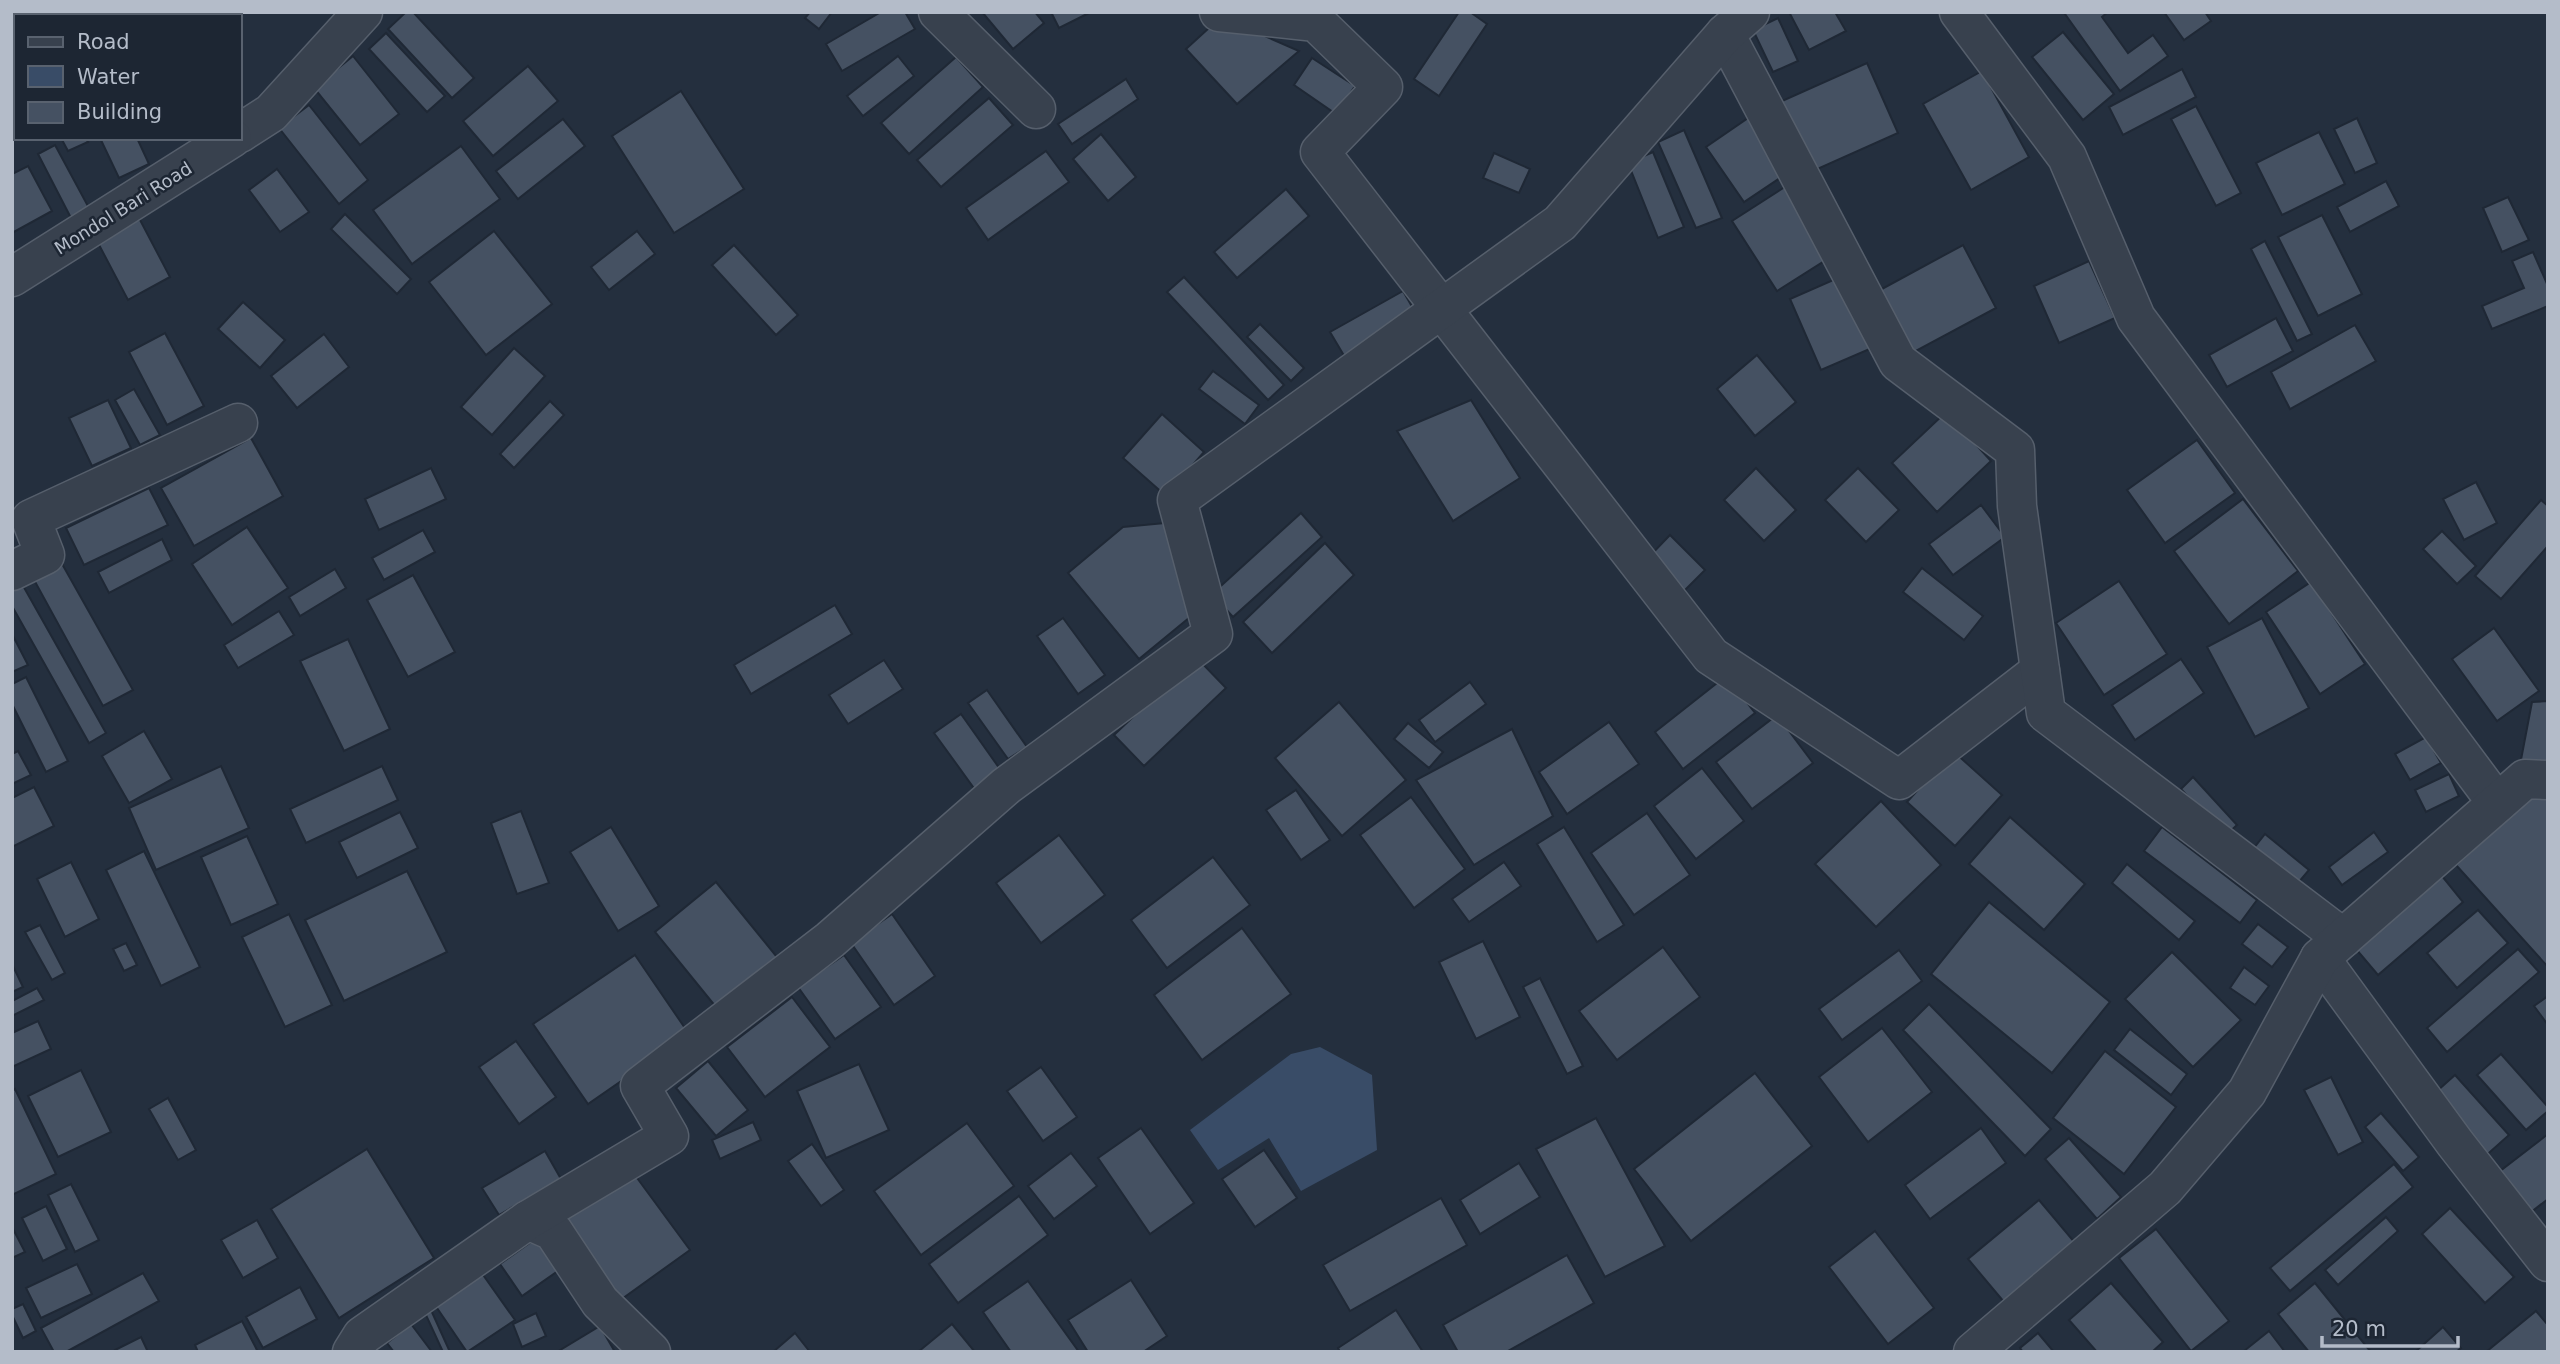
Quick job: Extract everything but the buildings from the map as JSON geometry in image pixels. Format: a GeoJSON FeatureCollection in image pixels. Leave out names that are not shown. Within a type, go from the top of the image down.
{"type":"FeatureCollection","features":[{"type":"Feature","properties":{"kind":"street"},"geometry":{"type":"LineString","coordinates":[[242,133],[271,113],[363,12]]}},
{"type":"Feature","properties":{"kind":"street"},"geometry":{"type":"LineString","coordinates":[[938,12],[1036,109]]}},
{"type":"Feature","properties":{"kind":"street"},"geometry":{"type":"LineString","coordinates":[[1219,12],[1316,22],[1383,86],[1320,152],[1710,656],[1899,780],[2040,671]]}},
{"type":"Feature","properties":{"kind":"street"},"geometry":{"type":"LineString","coordinates":[[1959,12],[2067,157],[2136,318],[2497,803]]}},
{"type":"Feature","properties":{"kind":"street"},"geometry":{"type":"LineString","coordinates":[[352,1352],[362,1336],[528,1220],[669,1136],[640,1086],[830,940],[1006,786],[1213,634],[1177,500],[1560,223],[1738,23],[1898,362],[2015,450],[2017,506],[2046,713],[2332,948],[2455,1143],[2548,1262]]}},
{"type":"Feature","properties":{"kind":"street","name":"Mondol Bari Road"},"geometry":{"type":"LineString","coordinates":[[12,277],[229,140]]}},
{"type":"Feature","properties":{"kind":"street"},"geometry":{"type":"LineString","coordinates":[[12,571],[46,555],[31,520],[238,423]]}},
{"type":"Feature","properties":{"kind":"street"},"geometry":{"type":"LineString","coordinates":[[1973,1352],[2165,1188],[2247,1092],[2332,948],[2525,779],[2548,780]]}},
{"type":"Feature","properties":{"kind":"street"},"geometry":{"type":"LineString","coordinates":[[528,1220],[552,1231],[600,1302],[651,1352]]}},
{"type":"Feature","properties":{"kind":"water"},"geometry":{"type":"Polygon","coordinates":[[[1320,1047],[1372,1075],[1377,1150],[1301,1191],[1269,1138],[1218,1170],[1190,1130],[1291,1054],[1320,1047]]]}}]}
